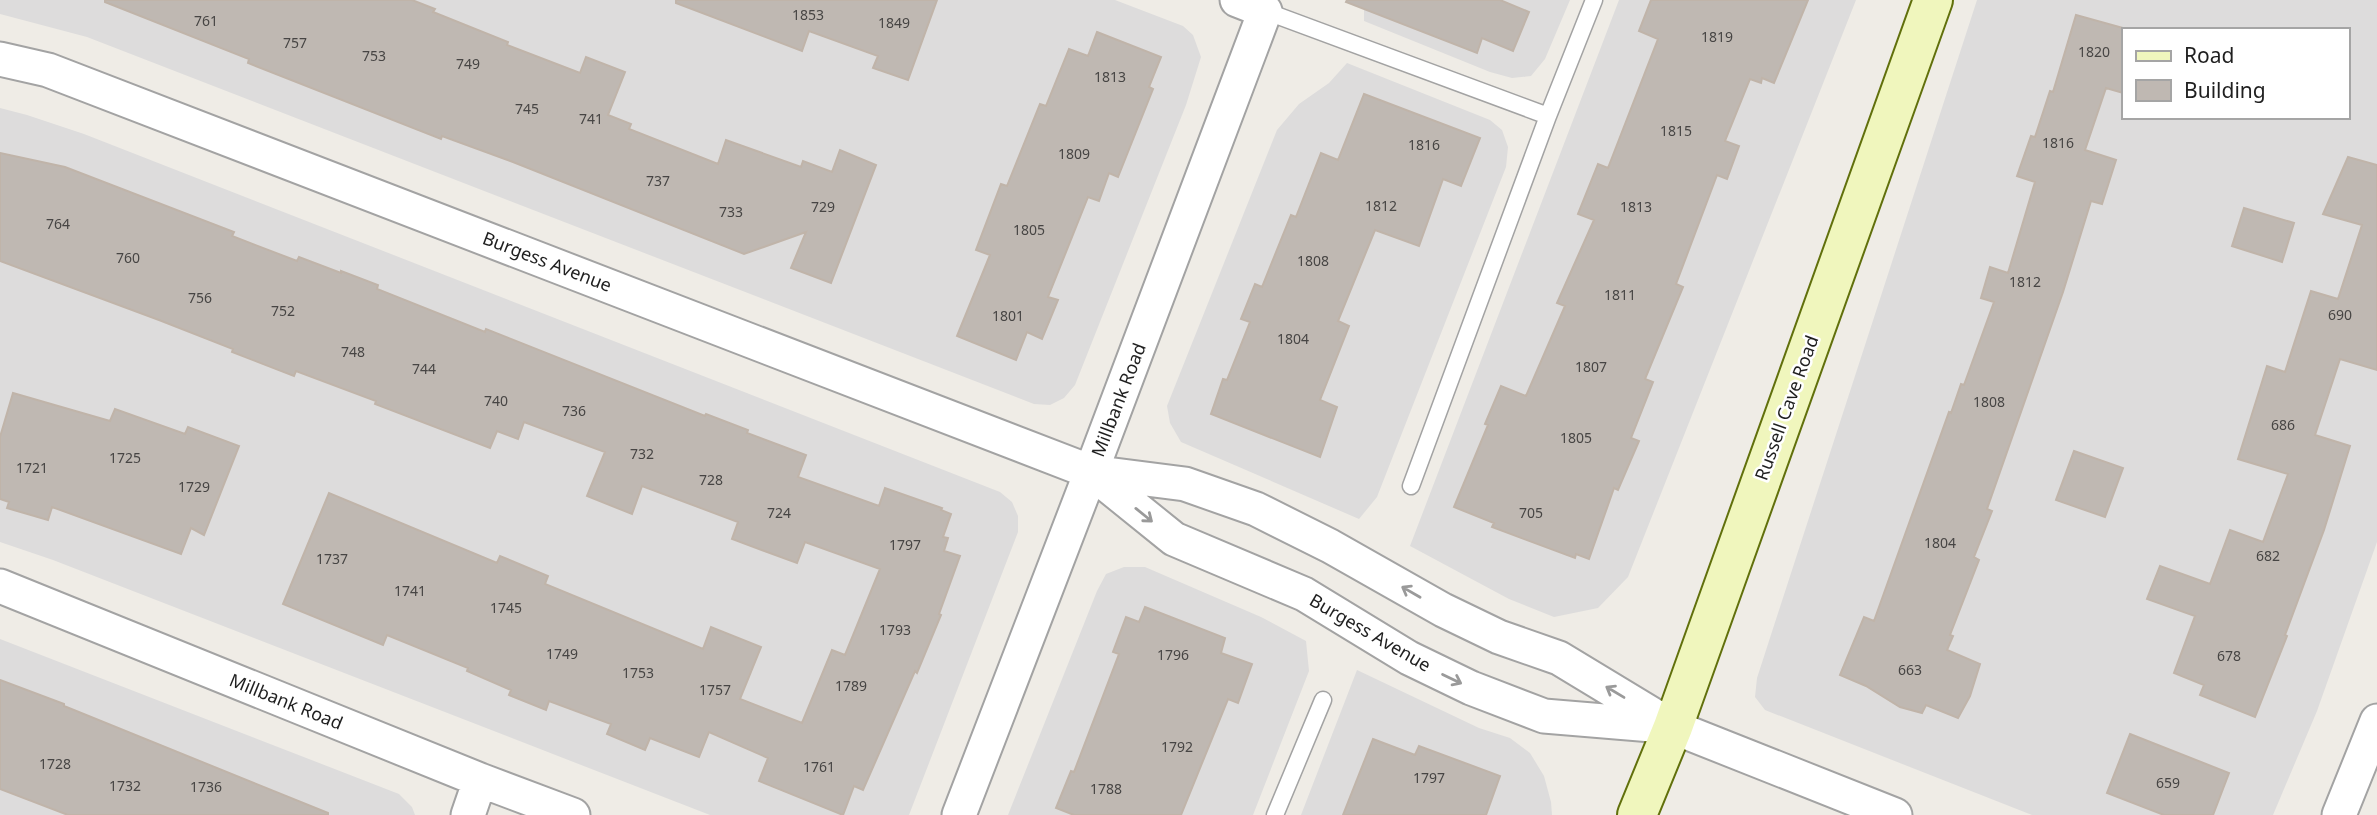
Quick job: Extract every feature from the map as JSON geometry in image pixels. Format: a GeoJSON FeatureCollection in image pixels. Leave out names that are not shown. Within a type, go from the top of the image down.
{"type":"FeatureCollection","features":[{"type":"Feature","properties":{"kind":"main road","name":"Russell Cave Road"},"geometry":{"type":"LineString","coordinates":[[1637,815],[1673,727],[1933,0]]}},
{"type":"Feature","properties":{"kind":"street","name":"Millbank Road"},"geometry":{"type":"LineString","coordinates":[[958,815],[1091,472],[1251,6]]}},
{"type":"Feature","properties":{"kind":"street","name":"Burgess Avenue"},"geometry":{"type":"LineString","coordinates":[[0,59],[48,70],[1091,472],[1185,484],[1256,509],[1331,546],[1443,610],[1499,637],[1559,658],[1673,727],[1895,815]]}},
{"type":"Feature","properties":{"kind":"street","name":"Burgess Avenue"},"geometry":{"type":"LineString","coordinates":[[1091,472],[1174,539],[1304,594],[1409,658],[1471,688],[1544,716],[1673,727]]}},
{"type":"Feature","properties":{"kind":"street","name":"Millbank Road"},"geometry":{"type":"LineString","coordinates":[[0,586],[573,815]]}},
{"type":"Feature","properties":{"kind":"street"},"geometry":{"type":"LineString","coordinates":[[2339,815],[2377,721]]}},
{"type":"Feature","properties":{"kind":"street"},"geometry":{"type":"LineString","coordinates":[[468,815],[480,780]]}},
{"type":"Feature","properties":{"kind":"lane"},"geometry":{"type":"LineString","coordinates":[[1411,486],[1548,116],[1594,0]]}},
{"type":"Feature","properties":{"kind":"lane"},"geometry":{"type":"LineString","coordinates":[[1251,6],[1548,116]]}},
{"type":"Feature","properties":{"kind":"lane"},"geometry":{"type":"LineString","coordinates":[[1275,815],[1322,700]]}},
{"type":"Feature","properties":{"kind":"shaded area"},"geometry":{"type":"Polygon","coordinates":[[[0,0],[1115,0],[1183,26],[1193,35],[1201,57],[1186,105],[1075,385],[1064,398],[1050,405],[1034,404],[87,37],[0,14],[0,0]]]}},
{"type":"Feature","properties":{"kind":"shaded area"},"geometry":{"type":"Polygon","coordinates":[[[1364,0],[1570,0],[1545,59],[1531,76],[1512,78],[1490,72],[1364,21],[1364,0]]]}},
{"type":"Feature","properties":{"kind":"shaded area"},"geometry":{"type":"Polygon","coordinates":[[[1619,0],[1856,0],[1628,577],[1598,608],[1554,617],[1509,599],[1410,546],[1619,0]]]}},
{"type":"Feature","properties":{"kind":"shaded area"},"geometry":{"type":"Polygon","coordinates":[[[1977,0],[2377,0],[2377,542],[2317,711],[2273,815],[2032,815],[1765,710],[1755,697],[1757,678],[1977,0]]]}},
{"type":"Feature","properties":{"kind":"shaded area"},"geometry":{"type":"Polygon","coordinates":[[[1347,63],[1490,120],[1502,130],[1508,147],[1506,167],[1377,497],[1359,519],[1181,442],[1170,423],[1167,406],[1277,130],[1299,104],[1329,83],[1347,63]]]}},
{"type":"Feature","properties":{"kind":"shaded area"},"geometry":{"type":"Polygon","coordinates":[[[0,108],[84,134],[1000,492],[1012,502],[1018,516],[1018,532],[909,815],[710,815],[53,560],[0,542],[0,108]]]}},
{"type":"Feature","properties":{"kind":"shaded area"},"geometry":{"type":"Polygon","coordinates":[[[1124,567],[1145,567],[1261,617],[1306,641],[1309,671],[1253,815],[1008,815],[1097,591],[1106,574],[1124,567]]]}},
{"type":"Feature","properties":{"kind":"shaded area"},"geometry":{"type":"Polygon","coordinates":[[[0,639],[399,794],[412,807],[415,815],[0,815],[0,639]]]}},
{"type":"Feature","properties":{"kind":"shaded area"},"geometry":{"type":"Polygon","coordinates":[[[1357,670],[1479,728],[1510,738],[1530,753],[1544,776],[1552,815],[1301,815],[1357,670]]]}},
{"type":"Feature","properties":{"kind":"building"},"geometry":{"type":"Polygon","coordinates":[[[105,0],[412,0],[435,9],[433,12],[508,42],[507,45],[580,73],[586,57],[625,72],[608,115],[631,124],[629,129],[718,164],[726,140],[801,167],[803,161],[832,172],[840,150],[876,165],[831,283],[791,268],[806,232],[744,254],[513,162],[442,136],[441,139],[248,63],[249,59],[105,0]]]}},
{"type":"Feature","properties":{"kind":"building"},"geometry":{"type":"Polygon","coordinates":[[[676,0],[937,0],[908,80],[873,68],[878,56],[809,31],[802,51],[676,3],[676,0]]]}},
{"type":"Feature","properties":{"kind":"building"},"geometry":{"type":"Polygon","coordinates":[[[1500,0],[1529,12],[1513,51],[1482,38],[1477,53],[1346,2],[1500,0]]]}},
{"type":"Feature","properties":{"kind":"building"},"geometry":{"type":"Polygon","coordinates":[[[1651,0],[1808,0],[1774,83],[1762,78],[1761,83],[1750,79],[1725,141],[1739,146],[1727,179],[1717,175],[1676,284],[1683,287],[1645,379],[1653,382],[1631,438],[1639,441],[1618,490],[1614,488],[1589,559],[1576,554],[1575,558],[1492,527],[1494,523],[1454,507],[1501,386],[1526,396],[1565,306],[1557,303],[1594,220],[1578,214],[1598,164],[1608,168],[1658,39],[1639,31],[1651,0]]]}},
{"type":"Feature","properties":{"kind":"building"},"geometry":{"type":"Polygon","coordinates":[[[2076,15],[2123,28],[2122,93],[2106,88],[2085,150],[2116,160],[2102,204],[2091,201],[2063,292],[1987,509],[1992,511],[1974,557],[1979,560],[1950,635],[1953,636],[1947,650],[1980,664],[1970,696],[1958,718],[1926,705],[1922,713],[1900,707],[1866,686],[1840,675],[1864,617],[1874,621],[1949,412],[1951,413],[1961,384],[1964,385],[1994,302],[1981,298],[1990,267],[2008,273],[2035,182],[2017,176],[2031,136],[2035,137],[2050,91],[2053,92],[2076,15]]]}},
{"type":"Feature","properties":{"kind":"building"},"geometry":{"type":"Polygon","coordinates":[[[1097,32],[1161,57],[1149,87],[1153,89],[1118,177],[1109,173],[1099,201],[1088,197],[1048,297],[1058,300],[1042,339],[1027,332],[1016,360],[957,336],[990,255],[976,250],[1001,184],[1007,186],[1040,104],[1046,106],[1069,49],[1088,56],[1097,32]]]}},
{"type":"Feature","properties":{"kind":"building"},"geometry":{"type":"Polygon","coordinates":[[[1364,94],[1480,138],[1461,186],[1443,179],[1419,246],[1375,230],[1338,321],[1349,326],[1320,400],[1337,407],[1320,457],[1211,414],[1223,379],[1227,380],[1250,322],[1241,319],[1255,284],[1262,287],[1291,215],[1296,217],[1321,153],[1338,160],[1364,94]]]}},
{"type":"Feature","properties":{"kind":"building"},"geometry":{"type":"Polygon","coordinates":[[[0,153],[65,167],[234,232],[232,236],[297,261],[299,257],[341,271],[378,285],[377,289],[485,332],[486,329],[705,416],[706,414],[748,430],[747,433],[806,455],[798,477],[879,506],[885,488],[942,508],[941,510],[951,514],[943,537],[948,538],[944,551],[960,556],[939,614],[941,615],[917,673],[915,671],[863,790],[854,786],[843,815],[759,781],[768,758],[709,732],[699,757],[650,738],[645,750],[607,734],[611,724],[549,701],[546,710],[509,695],[511,690],[467,671],[468,668],[387,635],[383,645],[283,604],[329,493],[497,563],[500,556],[548,576],[545,584],[703,649],[711,627],[761,647],[740,699],[802,723],[832,650],[845,655],[880,569],[805,542],[797,563],[732,539],[738,522],[642,486],[632,514],[587,496],[605,452],[524,422],[518,439],[497,431],[490,448],[375,404],[376,401],[296,371],[294,376],[159,320],[0,261],[0,153]]]}},
{"type":"Feature","properties":{"kind":"building"},"geometry":{"type":"Polygon","coordinates":[[[2348,157],[2377,165],[2377,370],[2340,359],[2315,435],[2350,446],[2324,530],[2285,635],[2287,636],[2255,717],[2200,695],[2204,685],[2174,673],[2195,616],[2147,599],[2160,566],[2210,584],[2230,530],[2263,542],[2288,474],[2238,459],[2267,366],[2285,372],[2311,291],[2338,299],[2362,225],[2323,214],[2348,157]]]}},
{"type":"Feature","properties":{"kind":"building"},"geometry":{"type":"Polygon","coordinates":[[[2244,208],[2294,223],[2282,262],[2232,246],[2244,208]]]}},
{"type":"Feature","properties":{"kind":"building"},"geometry":{"type":"Polygon","coordinates":[[[13,393],[110,421],[115,409],[185,434],[188,427],[239,446],[204,535],[191,528],[181,554],[52,507],[48,520],[7,508],[9,502],[0,499],[0,437],[13,393]]]}},
{"type":"Feature","properties":{"kind":"building"},"geometry":{"type":"Polygon","coordinates":[[[2074,451],[2123,468],[2105,517],[2056,500],[2074,451]]]}},
{"type":"Feature","properties":{"kind":"building"},"geometry":{"type":"Polygon","coordinates":[[[1145,607],[1225,638],[1221,653],[1252,664],[1238,703],[1228,699],[1181,815],[1074,815],[1056,808],[1071,771],[1074,772],[1119,654],[1113,652],[1126,617],[1139,622],[1145,607]]]}},
{"type":"Feature","properties":{"kind":"building"},"geometry":{"type":"Polygon","coordinates":[[[0,680],[64,704],[328,815],[68,815],[0,789],[0,680]]]}},
{"type":"Feature","properties":{"kind":"building"},"geometry":{"type":"Polygon","coordinates":[[[2130,734],[2229,773],[2213,815],[2164,815],[2107,793],[2130,734]]]}},
{"type":"Feature","properties":{"kind":"building"},"geometry":{"type":"Polygon","coordinates":[[[1373,739],[1415,755],[1419,746],[1500,776],[1486,815],[1343,815],[1373,739]]]}}]}
